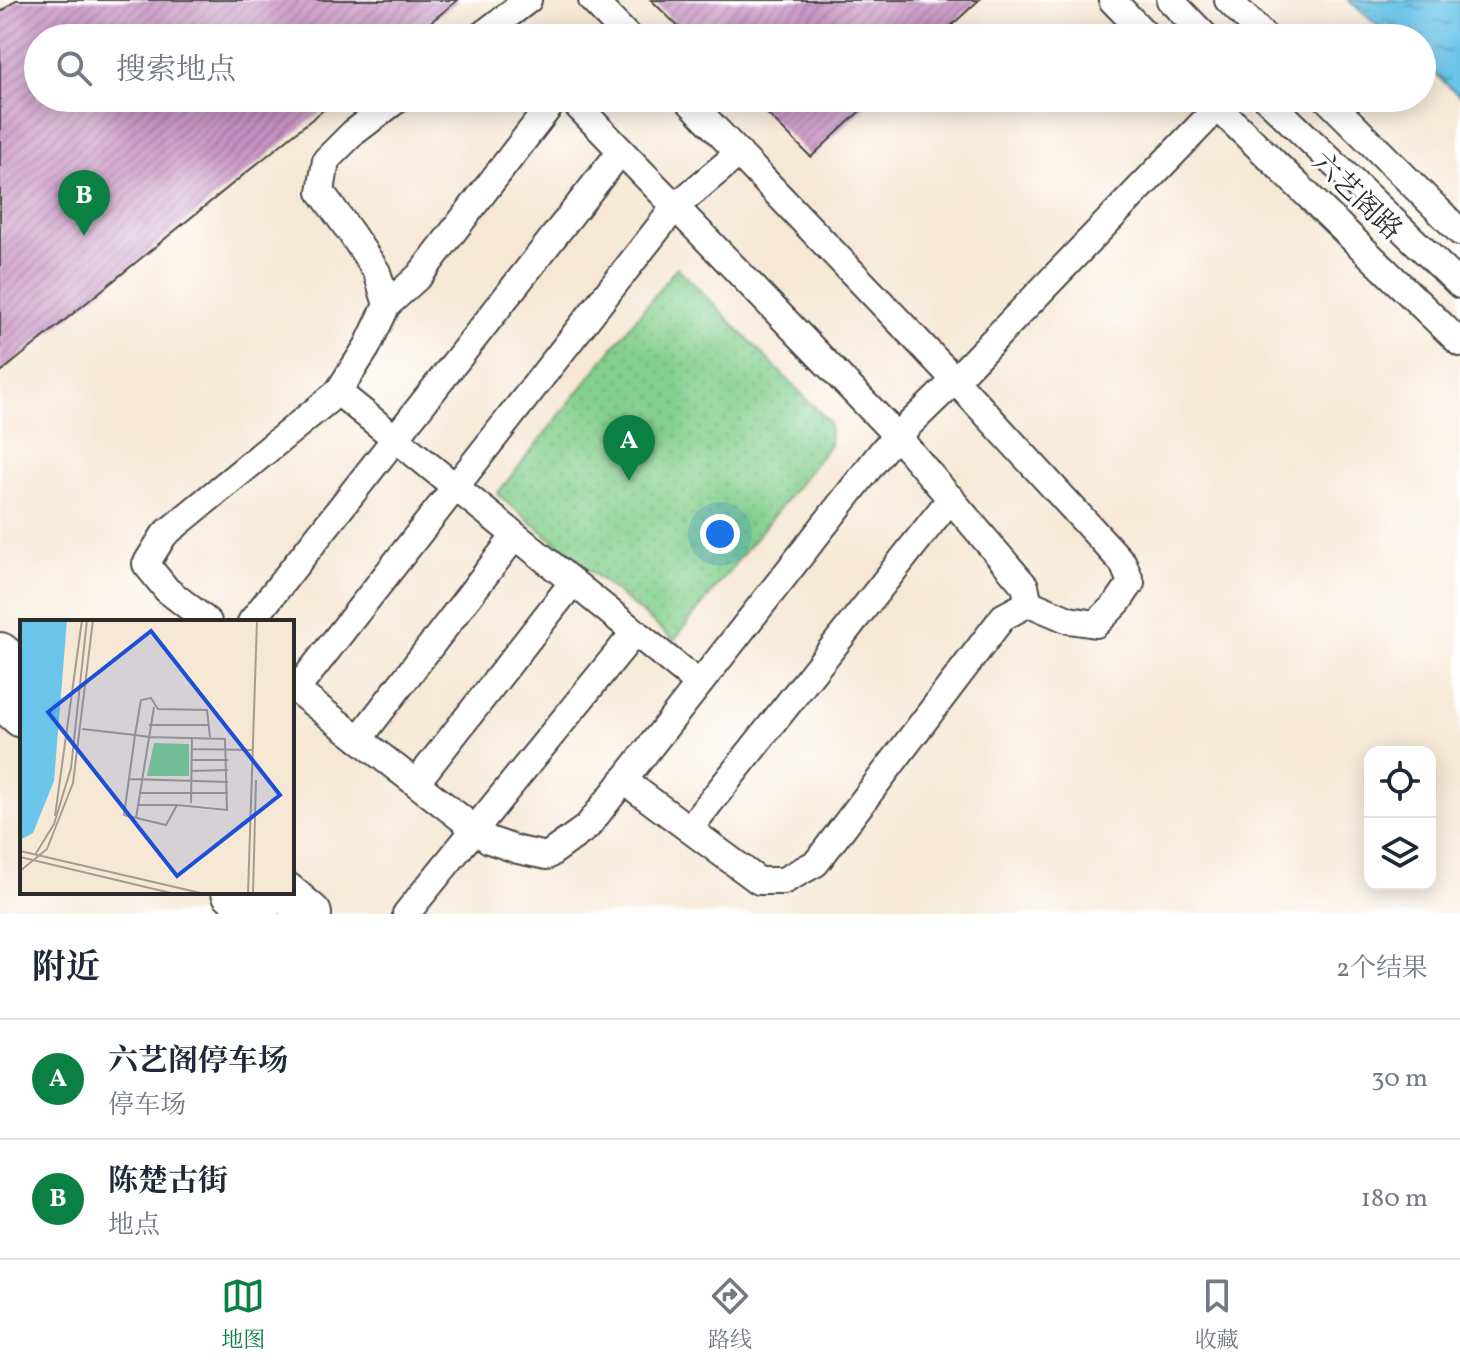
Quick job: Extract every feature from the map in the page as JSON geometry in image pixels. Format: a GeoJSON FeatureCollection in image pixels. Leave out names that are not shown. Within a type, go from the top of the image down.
{"type":"FeatureCollection","features":[{"type":"Feature","properties":{"kind":"highway"},"geometry":{"type":"LineString","coordinates":[[0,653],[20,669]]}},
{"type":"Feature","properties":{"kind":"highway"},"geometry":{"type":"LineString","coordinates":[[0,698],[20,715]]}},
{"type":"Feature","properties":{"kind":"highway"},"geometry":{"type":"LineString","coordinates":[[234,894],[259,914]]}},
{"type":"Feature","properties":{"kind":"highway"},"geometry":{"type":"LineString","coordinates":[[287,894],[311,914]]}},
{"type":"Feature","properties":{"kind":"street"},"geometry":{"type":"LineString","coordinates":[[505,24],[528,0]]}},
{"type":"Feature","properties":{"kind":"street"},"geometry":{"type":"LineString","coordinates":[[592,0],[615,24]]}},
{"type":"Feature","properties":{"kind":"street"},"geometry":{"type":"LineString","coordinates":[[1112,0],[1135,24]]}},
{"type":"Feature","properties":{"kind":"street"},"geometry":{"type":"LineString","coordinates":[[1170,0],[1193,24]]}},
{"type":"Feature","properties":{"kind":"street"},"geometry":{"type":"LineString","coordinates":[[1228,0],[1252,24]]}},
{"type":"Feature","properties":{"kind":"street"},"geometry":{"type":"LineString","coordinates":[[381,112],[353,133],[326,160],[321,192],[377,272],[387,305]]}},
{"type":"Feature","properties":{"kind":"street"},"geometry":{"type":"LineString","coordinates":[[205,620],[167,590],[146,564],[164,535],[338,392],[367,347],[387,305],[419,276],[545,112]]}},
{"type":"Feature","properties":{"kind":"street"},"geometry":{"type":"LineString","coordinates":[[583,112],[897,436],[1025,586],[1029,603]]}},
{"type":"Feature","properties":{"kind":"street"},"geometry":{"type":"LineString","coordinates":[[699,112],[955,380],[1123,563],[1131,583],[1118,602],[1096,624],[1069,620],[1029,603]]}},
{"type":"Feature","properties":{"kind":"street"},"geometry":{"type":"LineString","coordinates":[[739,153],[675,207],[294,688],[489,840],[518,850],[547,856],[587,827],[884,449],[955,380],[1205,112]]}},
{"type":"Feature","properties":{"kind":"street","name":"六艺阁路"},"geometry":{"type":"LineString","coordinates":[[1222,112],[1460,343]]}},
{"type":"Feature","properties":{"kind":"street","name":"六艺阁路"},"geometry":{"type":"LineString","coordinates":[[1281,112],[1460,285]]}},
{"type":"Feature","properties":{"kind":"street"},"geometry":{"type":"LineString","coordinates":[[1340,112],[1460,232]]}},
{"type":"Feature","properties":{"kind":"street"},"geometry":{"type":"LineString","coordinates":[[253,620],[621,151]]}},
{"type":"Feature","properties":{"kind":"street"},"geometry":{"type":"LineString","coordinates":[[338,392],[699,684]]}},
{"type":"Feature","properties":{"kind":"street"},"geometry":{"type":"LineString","coordinates":[[689,829],[951,498]]}},
{"type":"Feature","properties":{"kind":"street"},"geometry":{"type":"LineString","coordinates":[[359,739],[515,536]]}},
{"type":"Feature","properties":{"kind":"street"},"geometry":{"type":"LineString","coordinates":[[416,783],[573,582]]}},
{"type":"Feature","properties":{"kind":"street"},"geometry":{"type":"LineString","coordinates":[[623,780],[759,881],[783,881],[816,863],[1003,617],[1029,603]]}},
{"type":"Feature","properties":{"kind":"street"},"geometry":{"type":"LineString","coordinates":[[406,914],[635,632]]}},
{"type":"Feature","properties":{"kind":"green space"},"geometry":{"type":"Polygon","coordinates":[[[677,267],[830,423],[830,445],[674,640],[497,494],[677,267]]]}},
{"type":"Feature","properties":{"kind":"water"},"geometry":{"type":"Polygon","coordinates":[[[1348,0],[1460,0],[1460,96],[1436,75],[1436,24],[1376,24],[1348,0]]]}},
{"type":"Feature","properties":{"kind":"building"},"geometry":{"type":"Polygon","coordinates":[[[16,0],[458,0],[428,24],[24,24],[24,112],[321,112],[0,373],[0,13],[16,0]]]}},
{"type":"Feature","properties":{"kind":"building"},"geometry":{"type":"Polygon","coordinates":[[[651,0],[979,0],[953,24],[676,24],[651,0]]]}},
{"type":"Feature","properties":{"kind":"building"},"geometry":{"type":"Polygon","coordinates":[[[765,112],[859,112],[811,157],[765,112]]]}},
{"type":"Feature","properties":{"kind":"place","name":"陈楚古街"},"geometry":{"type":"Point","coordinates":[84,236]}},
{"type":"Feature","properties":{"kind":"place","name":"六艺阁停车场"},"geometry":{"type":"Point","coordinates":[629,481]}}]}
